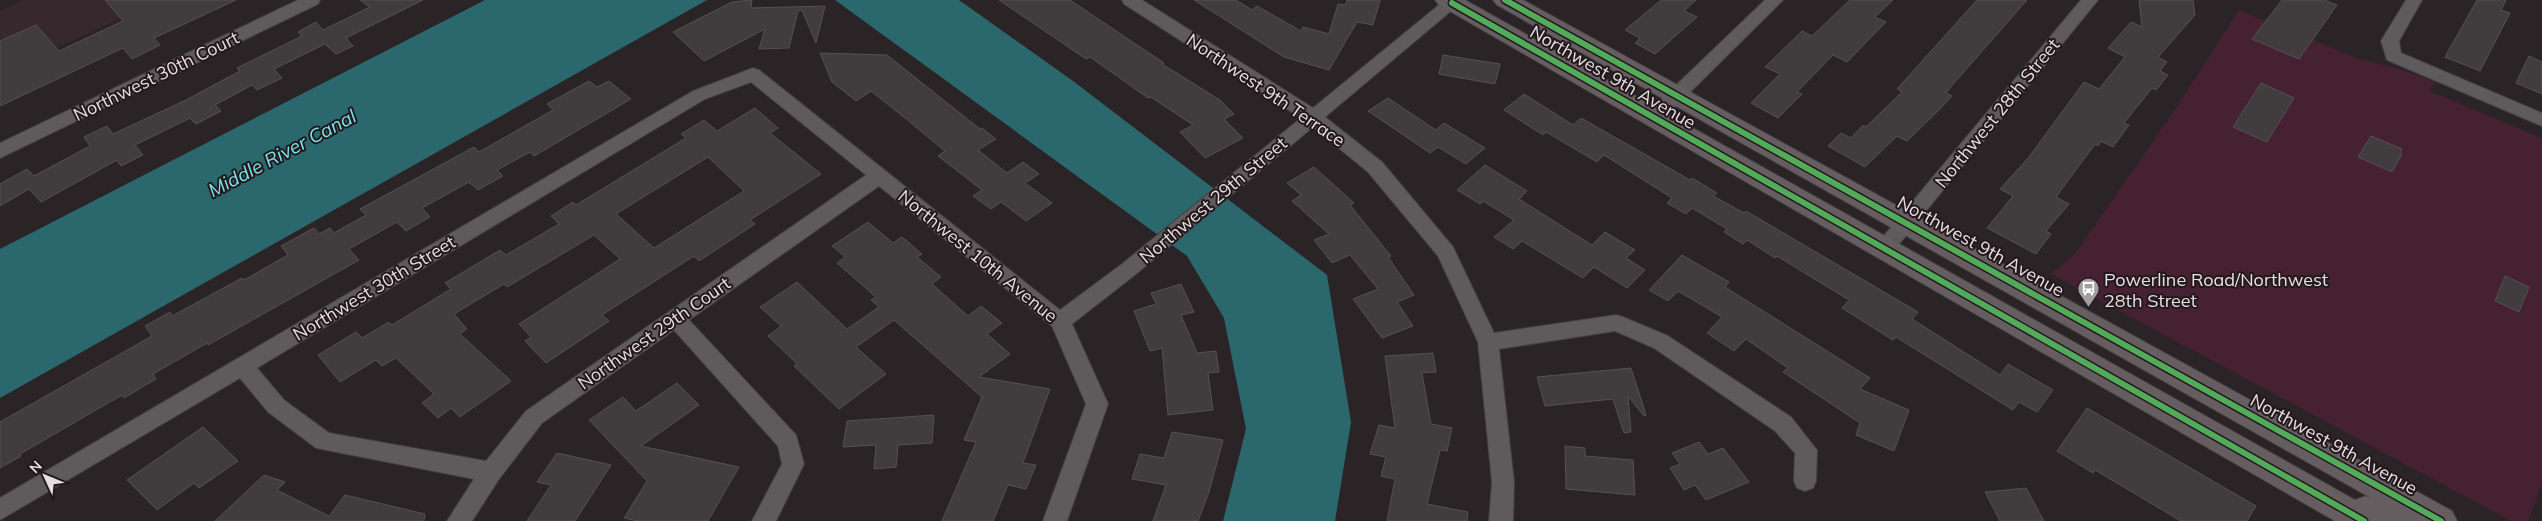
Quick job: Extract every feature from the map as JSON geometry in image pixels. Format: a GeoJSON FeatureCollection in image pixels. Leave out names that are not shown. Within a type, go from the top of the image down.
{"type":"FeatureCollection","features":[{"type":"Feature","properties":{"kind":"main road","name":"Northwest 9th Avenue"},"geometry":{"type":"LineString","coordinates":[[1504,0],[1907,222],[2441,521]]}},
{"type":"Feature","properties":{"kind":"main road","name":"Northwest 9th Avenue"},"geometry":{"type":"LineString","coordinates":[[1452,1],[1653,118],[2359,518]]}},
{"type":"Feature","properties":{"kind":"main road"},"geometry":{"type":"LineString","coordinates":[[2359,518],[2366,510],[2400,521]]}},
{"type":"Feature","properties":{"kind":"street","name":"Northwest 30th Court"},"geometry":{"type":"LineString","coordinates":[[0,151],[312,0]]}},
{"type":"Feature","properties":{"kind":"street","name":"Northwest 9th Terrace"},"geometry":{"type":"LineString","coordinates":[[1130,0],[1313,117],[1375,167],[1446,252],[1488,342],[1503,482],[1501,521]]}},
{"type":"Feature","properties":{"kind":"street"},"geometry":{"type":"LineString","coordinates":[[1653,118],[1774,0]]}},
{"type":"Feature","properties":{"kind":"street","name":"Northwest 28th Street"},"geometry":{"type":"LineString","coordinates":[[1884,249],[2090,0]]}},
{"type":"Feature","properties":{"kind":"street"},"geometry":{"type":"LineString","coordinates":[[2414,0],[2390,41],[2393,56],[2542,120]]}},
{"type":"Feature","properties":{"kind":"street","name":"Northwest 29th Street"},"geometry":{"type":"LineString","coordinates":[[1060,321],[1129,268],[1452,1]]}},
{"type":"Feature","properties":{"kind":"street","name":"Northwest 10th Avenue"},"geometry":{"type":"LineString","coordinates":[[753,74],[1060,321],[1097,404],[1055,521]]}},
{"type":"Feature","properties":{"kind":"street","name":"Northwest 30th Street"},"geometry":{"type":"LineString","coordinates":[[0,510],[699,95],[753,74]]}},
{"type":"Feature","properties":{"kind":"street","name":"Northwest 29th Court"},"geometry":{"type":"LineString","coordinates":[[459,521],[491,472],[534,417],[879,176]]}},
{"type":"Feature","properties":{"kind":"street"},"geometry":{"type":"LineString","coordinates":[[675,318],[788,442],[793,464],[764,521]]}},
{"type":"Feature","properties":{"kind":"street"},"geometry":{"type":"LineString","coordinates":[[1488,342],[1616,323],[1661,342],[1782,424],[1806,450],[1805,480]]}},
{"type":"Feature","properties":{"kind":"street"},"geometry":{"type":"LineString","coordinates":[[242,366],[276,406],[324,440],[491,472]]}},
{"type":"Feature","properties":{"kind":"shaded area"},"geometry":{"type":"Polygon","coordinates":[[[24,0],[160,0],[0,74],[0,11],[24,0]]]}},
{"type":"Feature","properties":{"kind":"shaded area"},"geometry":{"type":"Polygon","coordinates":[[[2239,10],[2357,58],[2400,69],[2435,82],[2429,91],[2542,138],[2542,483],[2528,521],[2511,521],[2051,274],[2075,254],[2174,111],[2239,10]]]}},
{"type":"Feature","properties":{"kind":"water","name":"Middle River Canal"},"geometry":{"type":"Polygon","coordinates":[[[485,0],[707,0],[0,398],[0,249],[485,0]]]}},
{"type":"Feature","properties":{"kind":"water"},"geometry":{"type":"Polygon","coordinates":[[[835,0],[959,0],[1073,81],[1327,275],[1351,422],[1335,521],[1223,521],[1246,429],[1224,318],[1187,256],[835,0]]]}},
{"type":"Feature","properties":{"kind":"building"},"geometry":{"type":"Polygon","coordinates":[[[105,0],[236,0],[154,38],[160,45],[132,59],[123,48],[0,106],[0,41],[36,25],[59,51],[123,21],[105,0]]]}},
{"type":"Feature","properties":{"kind":"building"},"geometry":{"type":"Polygon","coordinates":[[[360,0],[423,0],[346,38],[353,46],[336,54],[325,44],[274,69],[282,78],[257,90],[252,85],[215,105],[221,111],[196,124],[190,118],[135,145],[143,155],[121,166],[117,160],[41,202],[29,189],[0,206],[0,184],[27,169],[34,176],[90,146],[84,137],[107,126],[113,134],[186,100],[240,71],[237,68],[302,36],[298,32],[316,22],[323,30],[370,7],[360,0]]]}},
{"type":"Feature","properties":{"kind":"building"},"geometry":{"type":"Polygon","coordinates":[[[752,0],[751,8],[825,6],[816,43],[802,10],[798,11],[789,48],[759,49],[765,29],[704,61],[673,32],[732,2],[752,0]]]}},
{"type":"Feature","properties":{"kind":"building"},"geometry":{"type":"Polygon","coordinates":[[[999,0],[1070,0],[1164,63],[1162,64],[1220,100],[1234,114],[1224,119],[1243,138],[1205,158],[1180,132],[1193,125],[1151,97],[1148,98],[1090,57],[1086,59],[999,0]]]}},
{"type":"Feature","properties":{"kind":"building"},"geometry":{"type":"Polygon","coordinates":[[[1194,0],[1236,0],[1252,10],[1257,6],[1301,31],[1303,27],[1329,34],[1338,4],[1346,5],[1347,0],[1380,0],[1373,25],[1357,22],[1329,70],[1284,57],[1194,0]]]}},
{"type":"Feature","properties":{"kind":"building"},"geometry":{"type":"Polygon","coordinates":[[[1661,0],[1696,0],[1684,11],[1697,17],[1655,54],[1635,43],[1640,38],[1625,30],[1661,0]]]}},
{"type":"Feature","properties":{"kind":"building"},"geometry":{"type":"Polygon","coordinates":[[[1850,0],[1893,0],[1875,17],[1886,22],[1847,62],[1833,55],[1797,92],[1802,94],[1778,118],[1751,103],[1780,74],[1765,67],[1802,31],[1812,36],[1850,0]]]}},
{"type":"Feature","properties":{"kind":"building"},"geometry":{"type":"Polygon","coordinates":[[[1977,0],[2027,0],[1946,93],[1952,96],[1939,110],[1907,141],[1897,136],[1865,167],[1828,146],[1841,133],[1851,138],[1863,125],[1866,127],[1902,92],[1897,89],[1977,0]]]}},
{"type":"Feature","properties":{"kind":"building"},"geometry":{"type":"Polygon","coordinates":[[[2139,0],[2193,0],[2195,15],[2158,57],[2167,62],[2160,71],[2168,75],[2156,90],[2152,88],[2124,123],[2129,125],[2113,147],[2101,141],[2098,146],[2095,144],[2056,197],[2069,204],[2046,231],[2051,234],[2036,254],[1987,228],[2013,196],[2000,189],[2029,157],[2084,82],[2099,89],[2125,57],[2108,48],[2131,22],[2142,27],[2139,0]]]}},
{"type":"Feature","properties":{"kind":"building"},"geometry":{"type":"Polygon","coordinates":[[[2282,0],[2324,0],[2337,5],[2299,59],[2252,39],[2282,0]]]}},
{"type":"Feature","properties":{"kind":"building"},"geometry":{"type":"Polygon","coordinates":[[[2477,0],[2506,0],[2501,10],[2510,13],[2480,71],[2445,57],[2477,0]]]}},
{"type":"Feature","properties":{"kind":"building"},"geometry":{"type":"Polygon","coordinates":[[[820,53],[887,55],[980,129],[982,128],[996,139],[978,150],[1007,173],[1023,162],[1039,174],[1025,183],[1052,203],[1026,221],[1001,202],[991,209],[973,196],[982,190],[938,156],[945,151],[905,118],[871,91],[856,101],[832,82],[820,53]]]}},
{"type":"Feature","properties":{"kind":"building"},"geometry":{"type":"Polygon","coordinates":[[[1443,55],[1500,64],[1495,84],[1439,74],[1443,55]]]}},
{"type":"Feature","properties":{"kind":"building"},"geometry":{"type":"Polygon","coordinates":[[[2529,56],[2542,62],[2542,94],[2516,83],[2529,56]]]}},
{"type":"Feature","properties":{"kind":"building"},"geometry":{"type":"Polygon","coordinates":[[[589,81],[597,87],[609,81],[631,99],[534,156],[530,152],[497,170],[503,176],[478,190],[469,182],[422,208],[430,217],[406,231],[397,222],[349,249],[359,260],[153,374],[156,379],[124,398],[122,395],[20,454],[21,456],[0,468],[0,422],[152,336],[145,326],[170,312],[172,316],[242,278],[244,280],[288,255],[281,246],[314,228],[319,234],[330,228],[334,233],[366,215],[360,209],[474,147],[479,152],[553,110],[547,104],[589,81]]]}},
{"type":"Feature","properties":{"kind":"building"},"geometry":{"type":"Polygon","coordinates":[[[2261,83],[2294,98],[2267,142],[2233,127],[2261,83]]]}},
{"type":"Feature","properties":{"kind":"building"},"geometry":{"type":"Polygon","coordinates":[[[1524,94],[1573,125],[1581,118],[1690,180],[1692,178],[1717,193],[1713,196],[1744,213],[1746,211],[1918,312],[1912,319],[2000,375],[2008,364],[2053,390],[2037,412],[2019,402],[2013,410],[1896,337],[1893,340],[1842,308],[1849,300],[1777,256],[1775,258],[1747,240],[1743,244],[1724,232],[1727,229],[1692,208],[1686,214],[1667,203],[1672,198],[1604,155],[1597,162],[1546,132],[1543,135],[1504,110],[1524,94]]]}},
{"type":"Feature","properties":{"kind":"building"},"geometry":{"type":"Polygon","coordinates":[[[1388,98],[1436,130],[1444,123],[1485,148],[1466,164],[1438,147],[1430,153],[1368,111],[1388,98]]]}},
{"type":"Feature","properties":{"kind":"building"},"geometry":{"type":"Polygon","coordinates":[[[755,108],[778,128],[770,133],[821,174],[750,220],[755,224],[699,261],[694,256],[602,315],[609,321],[546,363],[525,341],[531,337],[519,324],[620,259],[594,235],[507,287],[504,284],[454,314],[467,329],[460,334],[511,381],[460,417],[451,408],[438,418],[422,403],[434,394],[396,358],[382,366],[376,360],[340,382],[318,355],[356,332],[362,338],[389,322],[392,325],[451,289],[445,283],[500,250],[506,255],[559,224],[551,216],[573,202],[576,205],[686,138],[681,134],[704,120],[717,131],[755,108]],[[708,157],[616,214],[654,248],[744,191],[708,157]]]}},
{"type":"Feature","properties":{"kind":"building"},"geometry":{"type":"Polygon","coordinates":[[[2371,136],[2402,149],[2400,153],[2402,154],[2392,172],[2358,157],[2371,136]]]}},
{"type":"Feature","properties":{"kind":"building"},"geometry":{"type":"Polygon","coordinates":[[[1485,165],[1527,191],[1519,199],[1592,245],[1605,232],[1635,250],[1626,258],[1645,270],[1627,288],[1594,267],[1583,278],[1522,241],[1513,249],[1494,237],[1514,220],[1483,201],[1480,204],[1457,190],[1485,165]]]}},
{"type":"Feature","properties":{"kind":"building"},"geometry":{"type":"Polygon","coordinates":[[[1314,167],[1354,203],[1350,205],[1391,256],[1388,257],[1414,295],[1397,302],[1413,326],[1382,338],[1353,299],[1378,289],[1350,255],[1332,263],[1314,240],[1329,234],[1292,201],[1301,195],[1287,183],[1314,167]]]}},
{"type":"Feature","properties":{"kind":"building"},"geometry":{"type":"Polygon","coordinates":[[[868,222],[893,243],[902,237],[922,254],[917,257],[941,277],[932,284],[968,316],[981,306],[1002,323],[987,334],[1010,354],[979,377],[1050,389],[1023,463],[1036,465],[1026,489],[1008,485],[993,521],[942,521],[976,442],[964,440],[982,397],[894,320],[856,347],[886,374],[839,409],[794,366],[797,364],[768,336],[781,326],[760,307],[797,282],[847,329],[879,307],[871,300],[876,297],[837,263],[845,257],[832,246],[868,222]]]}},
{"type":"Feature","properties":{"kind":"building"},"geometry":{"type":"Polygon","coordinates":[[[1682,255],[1729,282],[1725,287],[1870,378],[1860,389],[1909,410],[1894,451],[1856,435],[1860,423],[1783,372],[1788,368],[1746,339],[1734,351],[1707,333],[1722,317],[1678,291],[1668,301],[1649,290],[1682,255]]]}},
{"type":"Feature","properties":{"kind":"building"},"geometry":{"type":"Polygon","coordinates":[[[2505,276],[2529,287],[2519,312],[2495,301],[2505,276]]]}},
{"type":"Feature","properties":{"kind":"building"},"geometry":{"type":"Polygon","coordinates":[[[1181,284],[1194,312],[1181,315],[1197,353],[1216,351],[1219,372],[1208,373],[1213,410],[1168,415],[1162,348],[1150,351],[1134,311],[1156,304],[1151,293],[1181,284]]]}},
{"type":"Feature","properties":{"kind":"building"},"geometry":{"type":"Polygon","coordinates":[[[1433,353],[1436,372],[1422,373],[1431,424],[1452,428],[1447,451],[1440,450],[1427,504],[1468,512],[1467,521],[1387,521],[1395,479],[1381,476],[1386,457],[1370,454],[1379,425],[1395,428],[1385,356],[1433,353]]]}},
{"type":"Feature","properties":{"kind":"building"},"geometry":{"type":"Polygon","coordinates":[[[1631,368],[1646,415],[1644,416],[1628,396],[1631,432],[1624,433],[1613,399],[1545,406],[1537,377],[1631,368]]]}},
{"type":"Feature","properties":{"kind":"building"},"geometry":{"type":"Polygon","coordinates":[[[677,383],[699,405],[641,446],[739,467],[708,521],[638,521],[624,518],[647,481],[589,420],[623,397],[636,411],[677,383]]]}},
{"type":"Feature","properties":{"kind":"building"},"geometry":{"type":"Polygon","coordinates":[[[2087,408],[2256,506],[2247,521],[2181,521],[2095,470],[2093,473],[2057,451],[2087,408]]]}},
{"type":"Feature","properties":{"kind":"building"},"geometry":{"type":"Polygon","coordinates":[[[934,415],[932,443],[898,445],[896,467],[874,469],[876,445],[843,447],[847,421],[934,415]]]}},
{"type":"Feature","properties":{"kind":"building"},"geometry":{"type":"Polygon","coordinates":[[[203,427],[238,461],[199,488],[194,483],[157,510],[127,480],[203,427]]]}},
{"type":"Feature","properties":{"kind":"building"},"geometry":{"type":"Polygon","coordinates":[[[1172,432],[1223,440],[1209,492],[1198,521],[1153,521],[1166,485],[1132,479],[1140,454],[1164,458],[1172,432]]]}},
{"type":"Feature","properties":{"kind":"building"},"geometry":{"type":"Polygon","coordinates":[[[1699,442],[1708,454],[1723,448],[1749,482],[1706,500],[1695,485],[1684,490],[1670,468],[1680,464],[1672,453],[1699,442]]]}},
{"type":"Feature","properties":{"kind":"building"},"geometry":{"type":"Polygon","coordinates":[[[1565,446],[1585,448],[1585,456],[1633,460],[1635,495],[1566,489],[1565,446]]]}},
{"type":"Feature","properties":{"kind":"building"},"geometry":{"type":"Polygon","coordinates":[[[557,453],[611,465],[575,521],[527,521],[551,485],[537,482],[557,453]]]}},
{"type":"Feature","properties":{"kind":"building"},"geometry":{"type":"Polygon","coordinates":[[[264,475],[285,482],[277,490],[329,516],[345,495],[425,514],[424,521],[215,521],[264,475]]]}},
{"type":"Feature","properties":{"kind":"building"},"geometry":{"type":"Polygon","coordinates":[[[2026,488],[2044,521],[2000,521],[1985,492],[2026,488]]]}},
{"type":"Feature","properties":{"kind":"cycle path"},"geometry":{"type":"LineString","coordinates":[[1505,0],[1907,222],[2441,521]]}},
{"type":"Feature","properties":{"kind":"cycle path"},"geometry":{"type":"LineString","coordinates":[[1452,3],[2364,521]]}},
{"type":"Feature","properties":{"kind":"place","name":"Powerline Road/Northwest 28th Street"},"geometry":{"type":"Point","coordinates":[2088,308]}}]}
